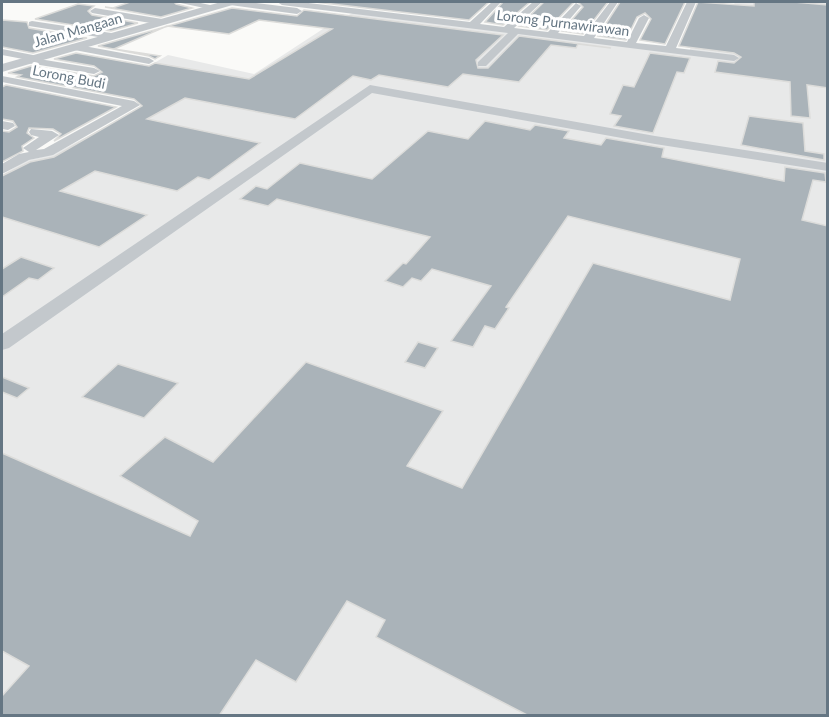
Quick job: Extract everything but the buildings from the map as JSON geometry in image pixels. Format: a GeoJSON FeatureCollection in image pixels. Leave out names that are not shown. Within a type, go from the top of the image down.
{"type":"FeatureCollection","features":[{"type":"Feature","properties":{"kind":"street"},"geometry":{"type":"LineString","coordinates":[[181,2],[214,7]]}},
{"type":"Feature","properties":{"kind":"street"},"geometry":{"type":"LineString","coordinates":[[231,2],[336,15]]}},
{"type":"Feature","properties":{"kind":"street","name":"Jalan Mangaan"},"geometry":{"type":"LineString","coordinates":[[2,68],[231,2]]}},
{"type":"Feature","properties":{"kind":"street","name":"Lorong Purnawirawan"},"geometry":{"type":"LineString","coordinates":[[282,2],[390,11],[472,26],[734,58]]}},
{"type":"Feature","properties":{"kind":"street"},"geometry":{"type":"LineString","coordinates":[[472,26],[497,2]]}},
{"type":"Feature","properties":{"kind":"street"},"geometry":{"type":"LineString","coordinates":[[482,64],[537,2]]}},
{"type":"Feature","properties":{"kind":"street"},"geometry":{"type":"LineString","coordinates":[[587,40],[614,2]]}},
{"type":"Feature","properties":{"kind":"street"},"geometry":{"type":"LineString","coordinates":[[670,50],[692,2]]}},
{"type":"Feature","properties":{"kind":"street"},"geometry":{"type":"LineString","coordinates":[[550,36],[576,6]]}},
{"type":"Feature","properties":{"kind":"street"},"geometry":{"type":"LineString","coordinates":[[95,11],[162,22]]}},
{"type":"Feature","properties":{"kind":"street"},"geometry":{"type":"LineString","coordinates":[[630,45],[644,18]]}},
{"type":"Feature","properties":{"kind":"street"},"geometry":{"type":"LineString","coordinates":[[32,24],[111,36]]}},
{"type":"Feature","properties":{"kind":"street"},"geometry":{"type":"LineString","coordinates":[[74,47],[149,61]]}},
{"type":"Feature","properties":{"kind":"street"},"geometry":{"type":"LineString","coordinates":[[2,52],[94,71]]}},
{"type":"Feature","properties":{"kind":"street","name":"Lorong Budi"},"geometry":{"type":"LineString","coordinates":[[2,79],[131,104],[133,107],[48,152],[21,156]]}},
{"type":"Feature","properties":{"kind":"street"},"geometry":{"type":"LineString","coordinates":[[2,343],[370,89],[655,140],[828,167]]}},
{"type":"Feature","properties":{"kind":"street"},"geometry":{"type":"LineString","coordinates":[[2,170],[52,135],[36,132]]}},
{"type":"Feature","properties":{"kind":"street"},"geometry":{"type":"LineString","coordinates":[[2,150],[21,156]]}},
{"type":"Feature","properties":{"kind":"shaded area"},"geometry":{"type":"Polygon","coordinates":[[[735,2],[827,2],[827,715],[2,716],[2,175],[25,161],[54,154],[160,98],[149,66],[168,55],[254,74],[332,23],[359,10],[689,51],[712,5],[733,7],[735,2]]]}}]}
